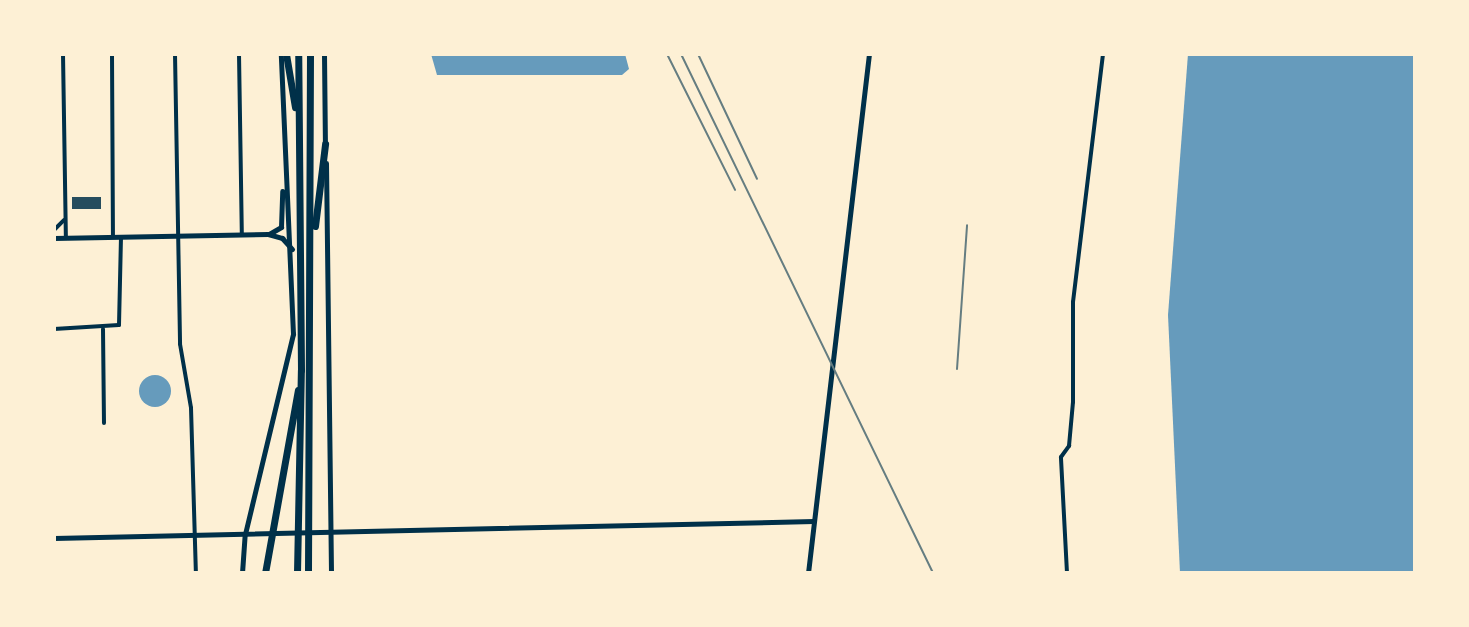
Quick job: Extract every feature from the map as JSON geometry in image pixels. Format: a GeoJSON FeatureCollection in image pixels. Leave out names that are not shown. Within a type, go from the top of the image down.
{"type":"FeatureCollection","features":[{"type":"Feature","properties":{"kind":"highway"},"geometry":{"type":"LineString","coordinates":[[284,54],[299,141]]}},
{"type":"Feature","properties":{"kind":"highway"},"geometry":{"type":"LineString","coordinates":[[297,573],[301,370],[298,54]]}},
{"type":"Feature","properties":{"kind":"highway"},"geometry":{"type":"LineString","coordinates":[[310,54],[311,573]]}},
{"type":"Feature","properties":{"kind":"highway"},"geometry":{"type":"LineString","coordinates":[[311,256],[325,144]]}},
{"type":"Feature","properties":{"kind":"highway"},"geometry":{"type":"LineString","coordinates":[[265,573],[301,370]]}},
{"type":"Feature","properties":{"kind":"street"},"geometry":{"type":"LineString","coordinates":[[63,54],[66,238]]}},
{"type":"Feature","properties":{"kind":"street"},"geometry":{"type":"LineString","coordinates":[[112,54],[113,237]]}},
{"type":"Feature","properties":{"kind":"street"},"geometry":{"type":"LineString","coordinates":[[175,54],[178,235],[196,573]]}},
{"type":"Feature","properties":{"kind":"street"},"geometry":{"type":"LineString","coordinates":[[239,54],[242,235]]}},
{"type":"Feature","properties":{"kind":"street"},"geometry":{"type":"LineString","coordinates":[[268,234],[282,223],[284,54]]}},
{"type":"Feature","properties":{"kind":"street"},"geometry":{"type":"LineString","coordinates":[[324,54],[331,573]]}},
{"type":"Feature","properties":{"kind":"street"},"geometry":{"type":"LineString","coordinates":[[808,573],[869,54]]}},
{"type":"Feature","properties":{"kind":"street"},"geometry":{"type":"LineString","coordinates":[[1067,573],[1061,457],[1069,446],[1073,302],[1103,54]]}},
{"type":"Feature","properties":{"kind":"street"},"geometry":{"type":"LineString","coordinates":[[242,573],[245,534],[273,403],[292,343],[292,250],[283,170]]}},
{"type":"Feature","properties":{"kind":"street"},"geometry":{"type":"LineString","coordinates":[[54,230],[65,218]]}},
{"type":"Feature","properties":{"kind":"street"},"geometry":{"type":"LineString","coordinates":[[54,238],[268,234],[282,238],[292,250]]}},
{"type":"Feature","properties":{"kind":"street"},"geometry":{"type":"LineString","coordinates":[[54,329],[103,328],[122,320],[121,237]]}},
{"type":"Feature","properties":{"kind":"street"},"geometry":{"type":"LineString","coordinates":[[103,328],[104,423]]}},
{"type":"Feature","properties":{"kind":"street"},"geometry":{"type":"LineString","coordinates":[[54,538],[814,521]]}},
{"type":"Feature","properties":{"kind":"water"},"geometry":{"type":"Polygon","coordinates":[[[431,54],[625,54],[629,69],[622,75],[437,75],[431,54]]]}},
{"type":"Feature","properties":{"kind":"water"},"geometry":{"type":"Polygon","coordinates":[[[1188,54],[1415,54],[1415,573],[1180,573],[1168,315],[1188,54]]]}},
{"type":"Feature","properties":{"kind":"water"},"geometry":{"type":"Polygon","coordinates":[[[155,375],[166,380],[171,391],[166,402],[155,407],[144,402],[139,391],[144,380],[155,375]]]}},
{"type":"Feature","properties":{"kind":"building"},"geometry":{"type":"Polygon","coordinates":[[[72,197],[101,197],[101,209],[72,209],[72,197]]]}},
{"type":"Feature","properties":{"kind":"railway"},"geometry":{"type":"LineString","coordinates":[[667,54],[735,190]]}},
{"type":"Feature","properties":{"kind":"railway"},"geometry":{"type":"LineString","coordinates":[[681,54],[933,573]]}},
{"type":"Feature","properties":{"kind":"railway"},"geometry":{"type":"LineString","coordinates":[[698,54],[757,179]]}},
{"type":"Feature","properties":{"kind":"railway"},"geometry":{"type":"LineString","coordinates":[[957,369],[967,225]]}}]}
